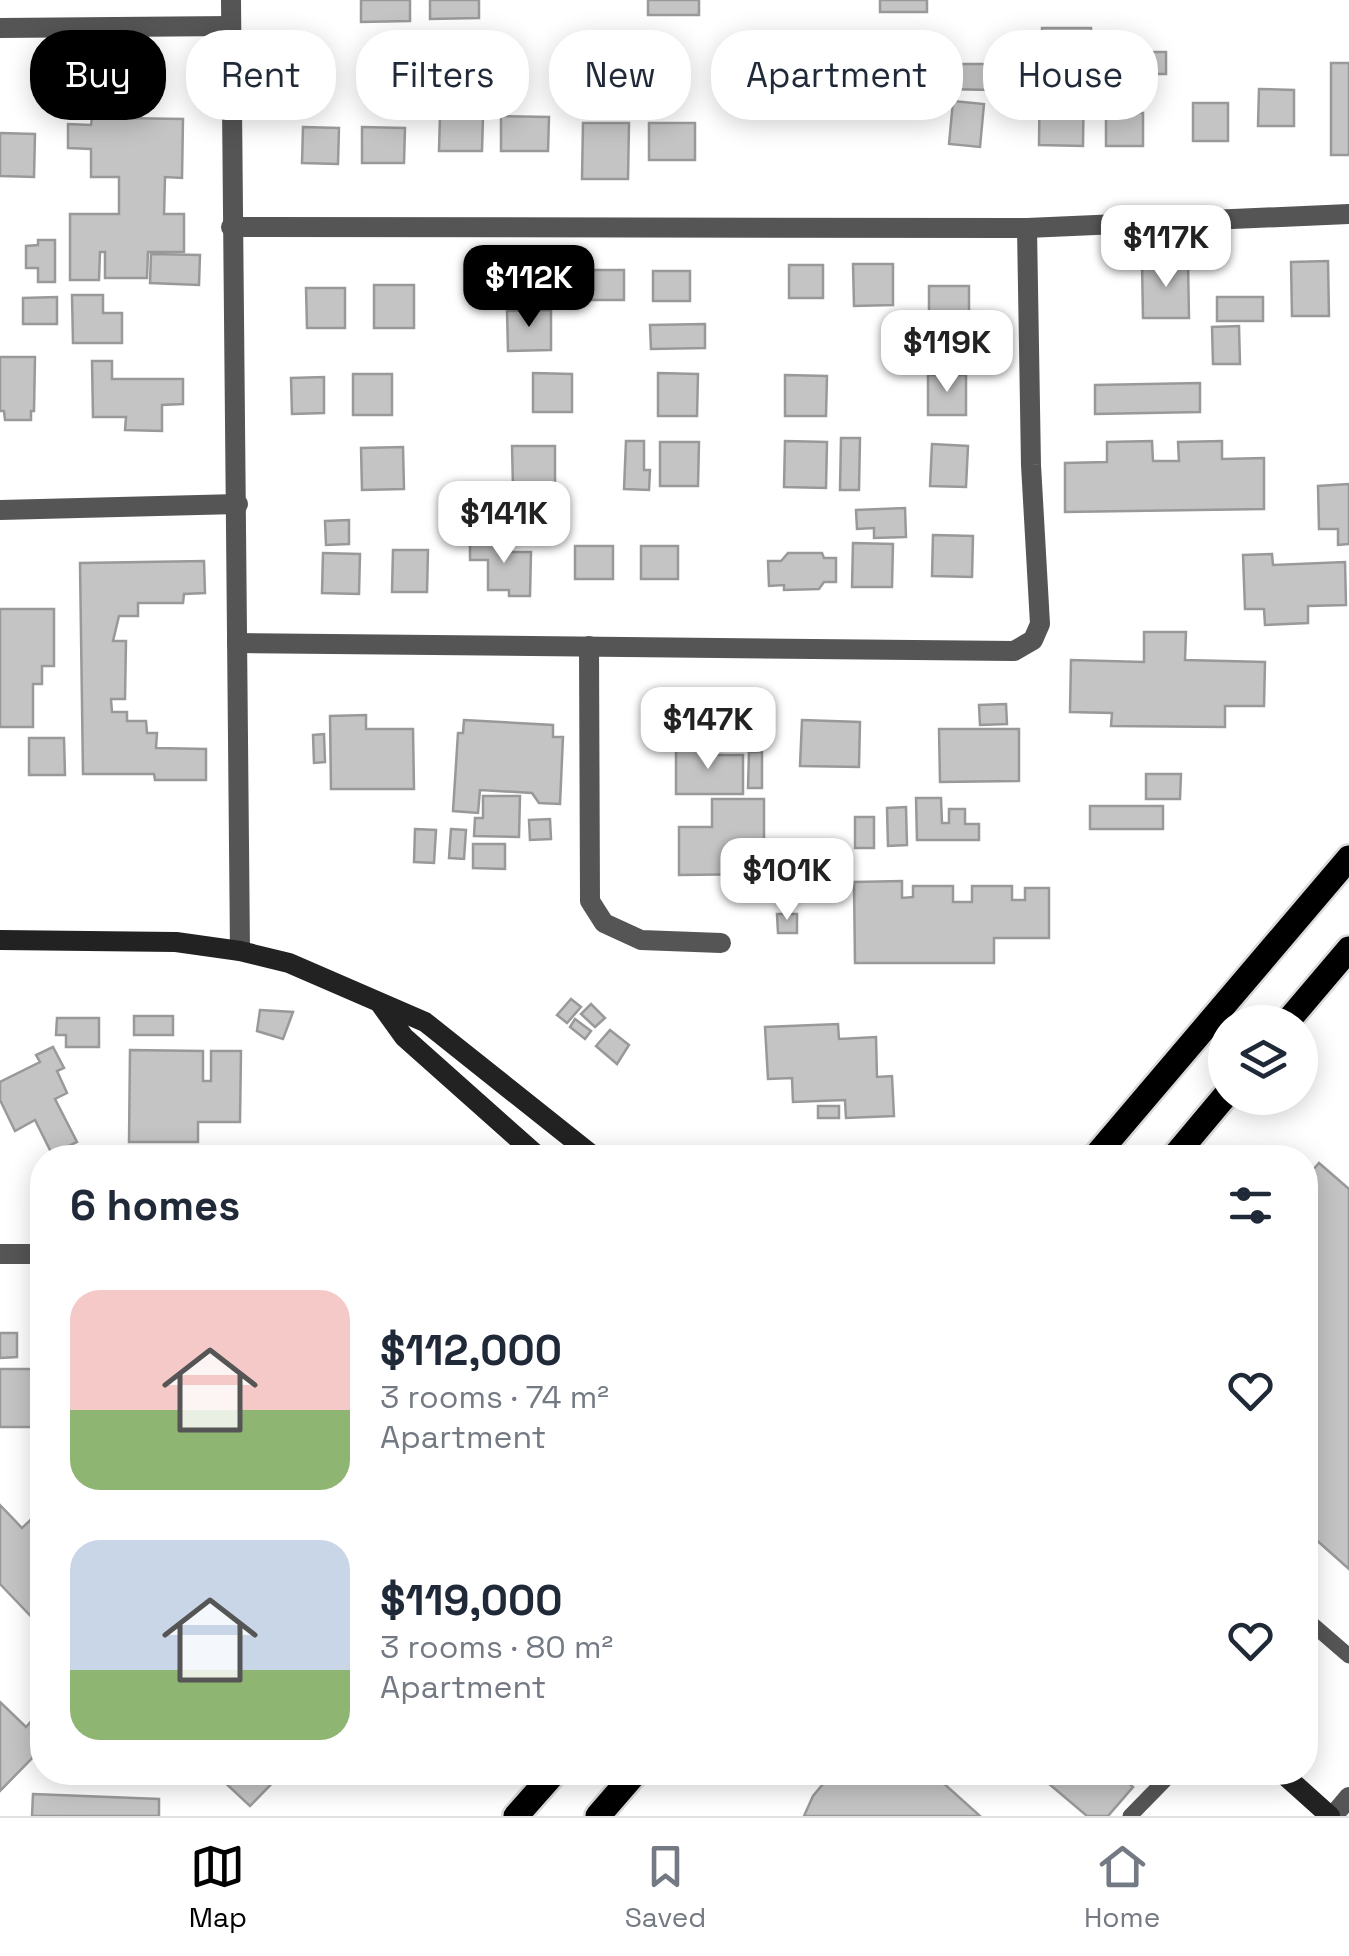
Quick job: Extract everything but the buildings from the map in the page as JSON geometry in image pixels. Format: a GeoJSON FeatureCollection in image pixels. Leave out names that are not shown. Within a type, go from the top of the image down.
{"type":"FeatureCollection","features":[{"type":"Feature","properties":{"kind":"main road"},"geometry":{"type":"LineString","coordinates":[[1105,1145],[1349,858]]}},
{"type":"Feature","properties":{"kind":"main road"},"geometry":{"type":"LineString","coordinates":[[1301,1005],[1349,949]]}},
{"type":"Feature","properties":{"kind":"main road"},"geometry":{"type":"LineString","coordinates":[[1184,1145],[1209,1115]]}},
{"type":"Feature","properties":{"kind":"main road"},"geometry":{"type":"LineString","coordinates":[[516,1816],[543,1785]]}},
{"type":"Feature","properties":{"kind":"main road"},"geometry":{"type":"LineString","coordinates":[[598,1816],[625,1785]]}},
{"type":"Feature","properties":{"kind":"street"},"geometry":{"type":"LineString","coordinates":[[231,0],[240,951]]}},
{"type":"Feature","properties":{"kind":"street"},"geometry":{"type":"LineString","coordinates":[[0,28],[231,26]]}},
{"type":"Feature","properties":{"kind":"street"},"geometry":{"type":"LineString","coordinates":[[231,226],[1027,228],[1349,214]]}},
{"type":"Feature","properties":{"kind":"street"},"geometry":{"type":"LineString","coordinates":[[237,643],[1014,651],[1033,640],[1040,624],[1031,465],[1027,228]]}},
{"type":"Feature","properties":{"kind":"street"},"geometry":{"type":"LineString","coordinates":[[0,510],[238,504]]}},
{"type":"Feature","properties":{"kind":"street"},"geometry":{"type":"LineString","coordinates":[[589,646],[590,901],[604,923],[642,940],[721,943]]}},
{"type":"Feature","properties":{"kind":"street"},"geometry":{"type":"LineString","coordinates":[[0,940],[176,942],[288,963],[425,1022],[580,1145]]}},
{"type":"Feature","properties":{"kind":"street"},"geometry":{"type":"LineString","coordinates":[[380,1004],[404,1038],[525,1145]]}},
{"type":"Feature","properties":{"kind":"street"},"geometry":{"type":"LineString","coordinates":[[0,1254],[30,1254]]}},
{"type":"Feature","properties":{"kind":"street"},"geometry":{"type":"LineString","coordinates":[[1296,1785],[1332,1816],[1349,1797]]}},
{"type":"Feature","properties":{"kind":"lane"},"geometry":{"type":"LineString","coordinates":[[1318,1629],[1349,1656]]}},
{"type":"Feature","properties":{"kind":"lane"},"geometry":{"type":"LineString","coordinates":[[1130,1816],[1160,1785]]}}]}
